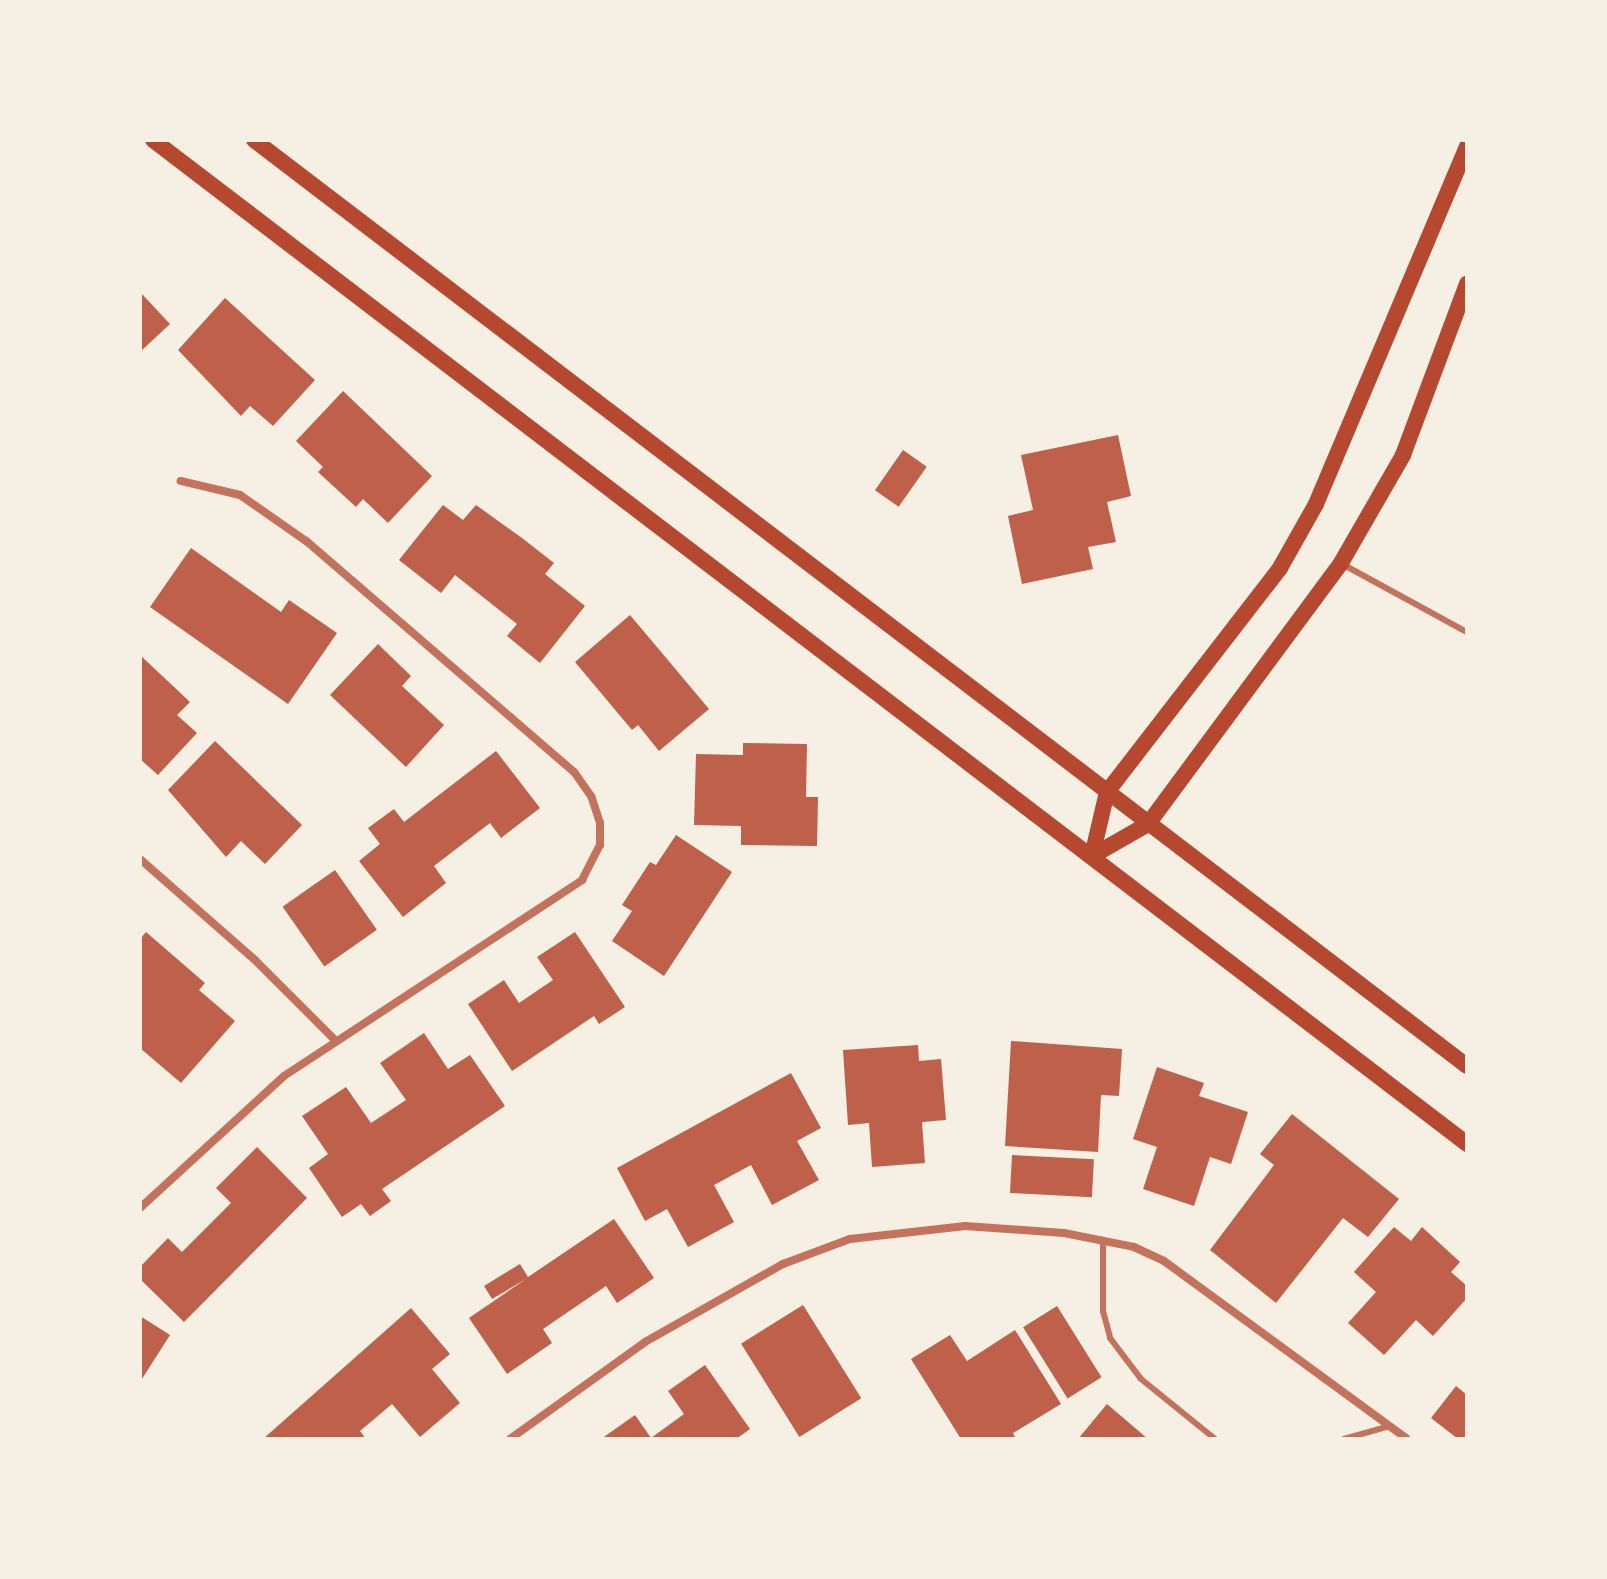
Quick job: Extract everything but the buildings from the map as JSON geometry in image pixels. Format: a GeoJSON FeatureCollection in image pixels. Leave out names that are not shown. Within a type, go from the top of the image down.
{"type":"FeatureCollection","features":[{"type":"Feature","properties":{"kind":"main road"},"geometry":{"type":"LineString","coordinates":[[153,140],[1467,1144]]}},
{"type":"Feature","properties":{"kind":"main road"},"geometry":{"type":"LineString","coordinates":[[254,140],[1467,1066]]}},
{"type":"Feature","properties":{"kind":"main road"},"geometry":{"type":"LineString","coordinates":[[1092,856],[1107,792],[1280,568],[1316,504],[1467,146]]}},
{"type":"Feature","properties":{"kind":"main road"},"geometry":{"type":"LineString","coordinates":[[1092,856],[1148,824],[1341,563],[1403,455],[1467,284]]}},
{"type":"Feature","properties":{"kind":"street"},"geometry":{"type":"LineString","coordinates":[[140,1208],[206,1142],[284,1076],[582,880],[600,845],[600,823],[591,796],[574,772],[306,541],[240,495],[181,481]]}},
{"type":"Feature","properties":{"kind":"street"},"geometry":{"type":"LineString","coordinates":[[140,859],[255,960],[336,1041]]}},
{"type":"Feature","properties":{"kind":"street"},"geometry":{"type":"LineString","coordinates":[[510,1439],[645,1342],[748,1281],[818,1249],[885,1232],[965,1226],[1103,1240],[1134,1247],[1198,1282],[1407,1439]]}},
{"type":"Feature","properties":{"kind":"lane"},"geometry":{"type":"LineString","coordinates":[[1341,563],[1467,632]]}},
{"type":"Feature","properties":{"kind":"lane"},"geometry":{"type":"LineString","coordinates":[[1103,1240],[1103,1311],[1110,1338],[1141,1379],[1215,1439]]}},
{"type":"Feature","properties":{"kind":"lane"},"geometry":{"type":"LineString","coordinates":[[1344,1439],[1390,1426]]}}]}
